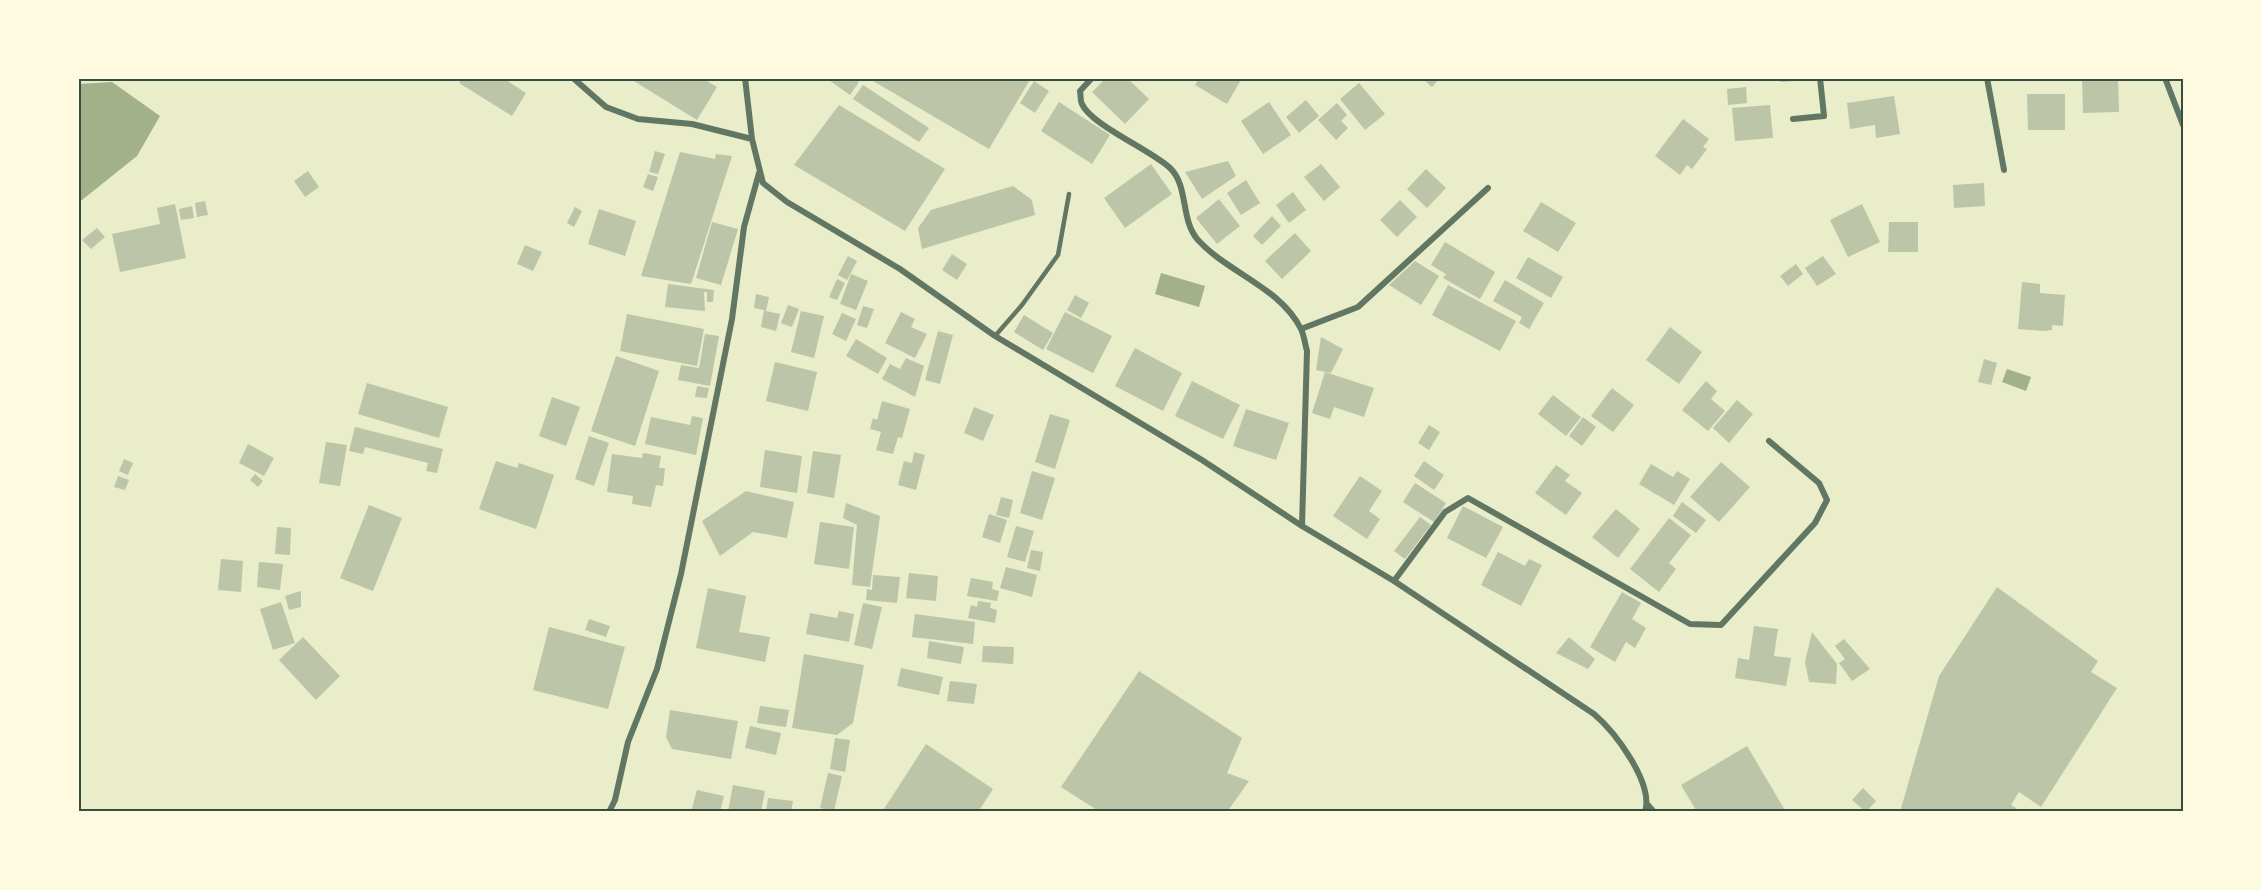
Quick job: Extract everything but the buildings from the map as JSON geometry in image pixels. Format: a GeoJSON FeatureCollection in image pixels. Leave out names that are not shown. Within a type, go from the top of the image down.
{"type":"FeatureCollection","features":[{"type":"Feature","properties":{"kind":"street"},"geometry":{"type":"LineString","coordinates":[[573,78],[606,107],[638,119],[692,124],[752,139]]}},
{"type":"Feature","properties":{"kind":"street"},"geometry":{"type":"LineString","coordinates":[[745,78],[752,139],[763,183],[786,202],[900,269],[995,336],[1202,460],[1567,694],[1611,728],[1631,756],[1647,804],[1654,812]]}},
{"type":"Feature","properties":{"kind":"street"},"geometry":{"type":"LineString","coordinates":[[1092,78],[1080,91],[1082,106],[1109,130],[1146,150],[1172,170],[1181,190],[1186,219],[1197,238],[1228,266],[1263,287],[1301,329],[1306,351],[1302,526]]}},
{"type":"Feature","properties":{"kind":"street"},"geometry":{"type":"LineString","coordinates":[[1793,119],[1824,116],[1820,78]]}},
{"type":"Feature","properties":{"kind":"street"},"geometry":{"type":"LineString","coordinates":[[1987,78],[2004,170]]}},
{"type":"Feature","properties":{"kind":"street"},"geometry":{"type":"LineString","coordinates":[[2165,78],[2183,125]]}},
{"type":"Feature","properties":{"kind":"street"},"geometry":{"type":"LineString","coordinates":[[609,812],[615,800],[628,742],[657,669],[681,574],[732,319],[744,227],[760,172]]}},
{"type":"Feature","properties":{"kind":"street"},"geometry":{"type":"LineString","coordinates":[[1301,329],[1358,307],[1488,188]]}},
{"type":"Feature","properties":{"kind":"street"},"geometry":{"type":"LineString","coordinates":[[1394,581],[1444,512],[1468,498],[1690,624],[1720,625],[1815,523],[1827,500],[1819,483],[1769,441]]}},
{"type":"Feature","properties":{"kind":"street"},"geometry":{"type":"LineString","coordinates":[[1645,812],[1647,804]]}},
{"type":"Feature","properties":{"kind":"lane"},"geometry":{"type":"LineString","coordinates":[[995,336],[1022,305],[1058,255],[1069,194]]}},
{"type":"Feature","properties":{"kind":"shaded area"},"geometry":{"type":"Polygon","coordinates":[[[112,82],[160,116],[137,156],[82,200],[78,200],[78,84],[112,82]]]}},
{"type":"Feature","properties":{"kind":"shaded area"},"geometry":{"type":"Polygon","coordinates":[[[1161,273],[1205,286],[1199,307],[1155,294],[1161,273]]]}},
{"type":"Feature","properties":{"kind":"shaded area"},"geometry":{"type":"Polygon","coordinates":[[[2007,369],[2031,377],[2026,391],[2002,382],[2007,369]]]}}]}
